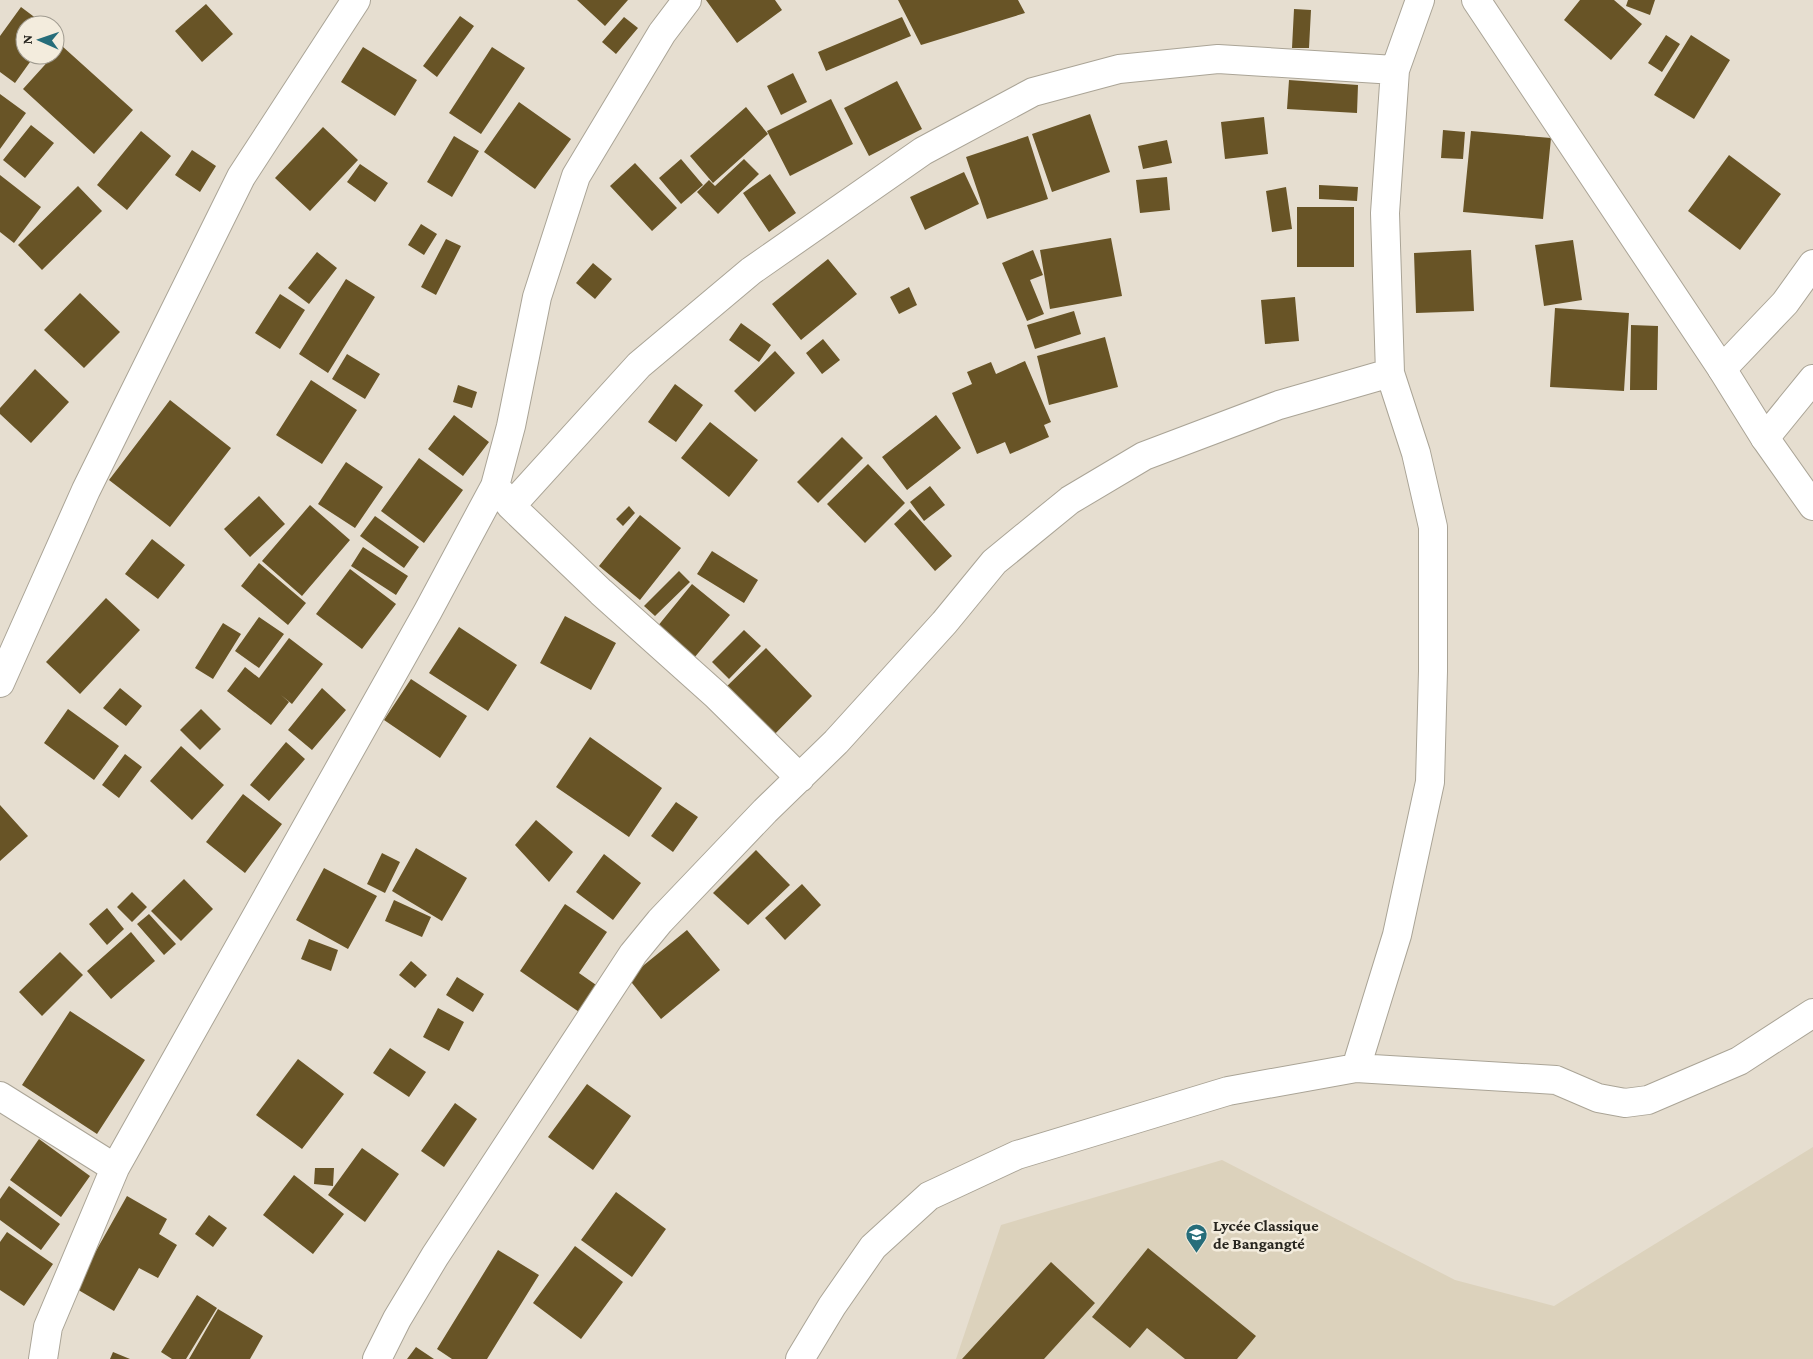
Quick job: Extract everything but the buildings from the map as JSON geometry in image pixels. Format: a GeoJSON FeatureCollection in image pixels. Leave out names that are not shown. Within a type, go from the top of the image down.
{"type":"FeatureCollection","features":[{"type":"Feature","properties":{"kind":"street"},"geometry":{"type":"LineString","coordinates":[[0,683],[86,490],[241,177],[356,0]]}},
{"type":"Feature","properties":{"kind":"street"},"geometry":{"type":"LineString","coordinates":[[503,496],[511,426],[537,297],[576,176],[662,33],[687,0]]}},
{"type":"Feature","properties":{"kind":"street"},"geometry":{"type":"LineString","coordinates":[[1356,1068],[1397,935],[1430,782],[1433,671],[1433,527],[1416,453],[1390,374],[1385,213],[1395,70],[1420,0]]}},
{"type":"Feature","properties":{"kind":"street"},"geometry":{"type":"LineString","coordinates":[[1476,0],[1722,369],[1765,438],[1813,506]]}},
{"type":"Feature","properties":{"kind":"street"},"geometry":{"type":"LineString","coordinates":[[43,1359],[48,1327],[115,1168],[400,662],[503,496],[640,365],[751,270],[923,151],[1033,92],[1119,69],[1218,59],[1395,70]]}},
{"type":"Feature","properties":{"kind":"street"},"geometry":{"type":"LineString","coordinates":[[1722,369],[1785,303],[1813,264]]}},
{"type":"Feature","properties":{"kind":"street"},"geometry":{"type":"LineString","coordinates":[[376,1359],[397,1319],[435,1256],[633,954],[673,907],[765,811],[843,735],[944,622],[994,562],[1070,500],[1144,456],[1279,405],[1390,374]]}},
{"type":"Feature","properties":{"kind":"street"},"geometry":{"type":"LineString","coordinates":[[1765,438],[1813,379]]}},
{"type":"Feature","properties":{"kind":"street"},"geometry":{"type":"LineString","coordinates":[[503,496],[601,592],[716,695],[800,778]]}},
{"type":"Feature","properties":{"kind":"street"},"geometry":{"type":"LineString","coordinates":[[800,1359],[832,1306],[873,1247],[929,1196],[1017,1155],[1228,1091],[1356,1068],[1556,1080],[1598,1098],[1625,1102],[1648,1100],[1739,1061],[1813,1013]]}},
{"type":"Feature","properties":{"kind":"street"},"geometry":{"type":"LineString","coordinates":[[0,1096],[115,1168]]}},
{"type":"Feature","properties":{"kind":"shaded area","name":"Lycée Classique de Bangangté"},"geometry":{"type":"Polygon","coordinates":[[[1813,1147],[1813,1359],[956,1359],[1001,1225],[1222,1160],[1455,1280],[1554,1306],[1813,1147]]]}},
{"type":"Feature","properties":{"kind":"place","name":"Lycée Classique de Bangangté"},"geometry":{"type":"Point","coordinates":[1197,1253]}}]}
